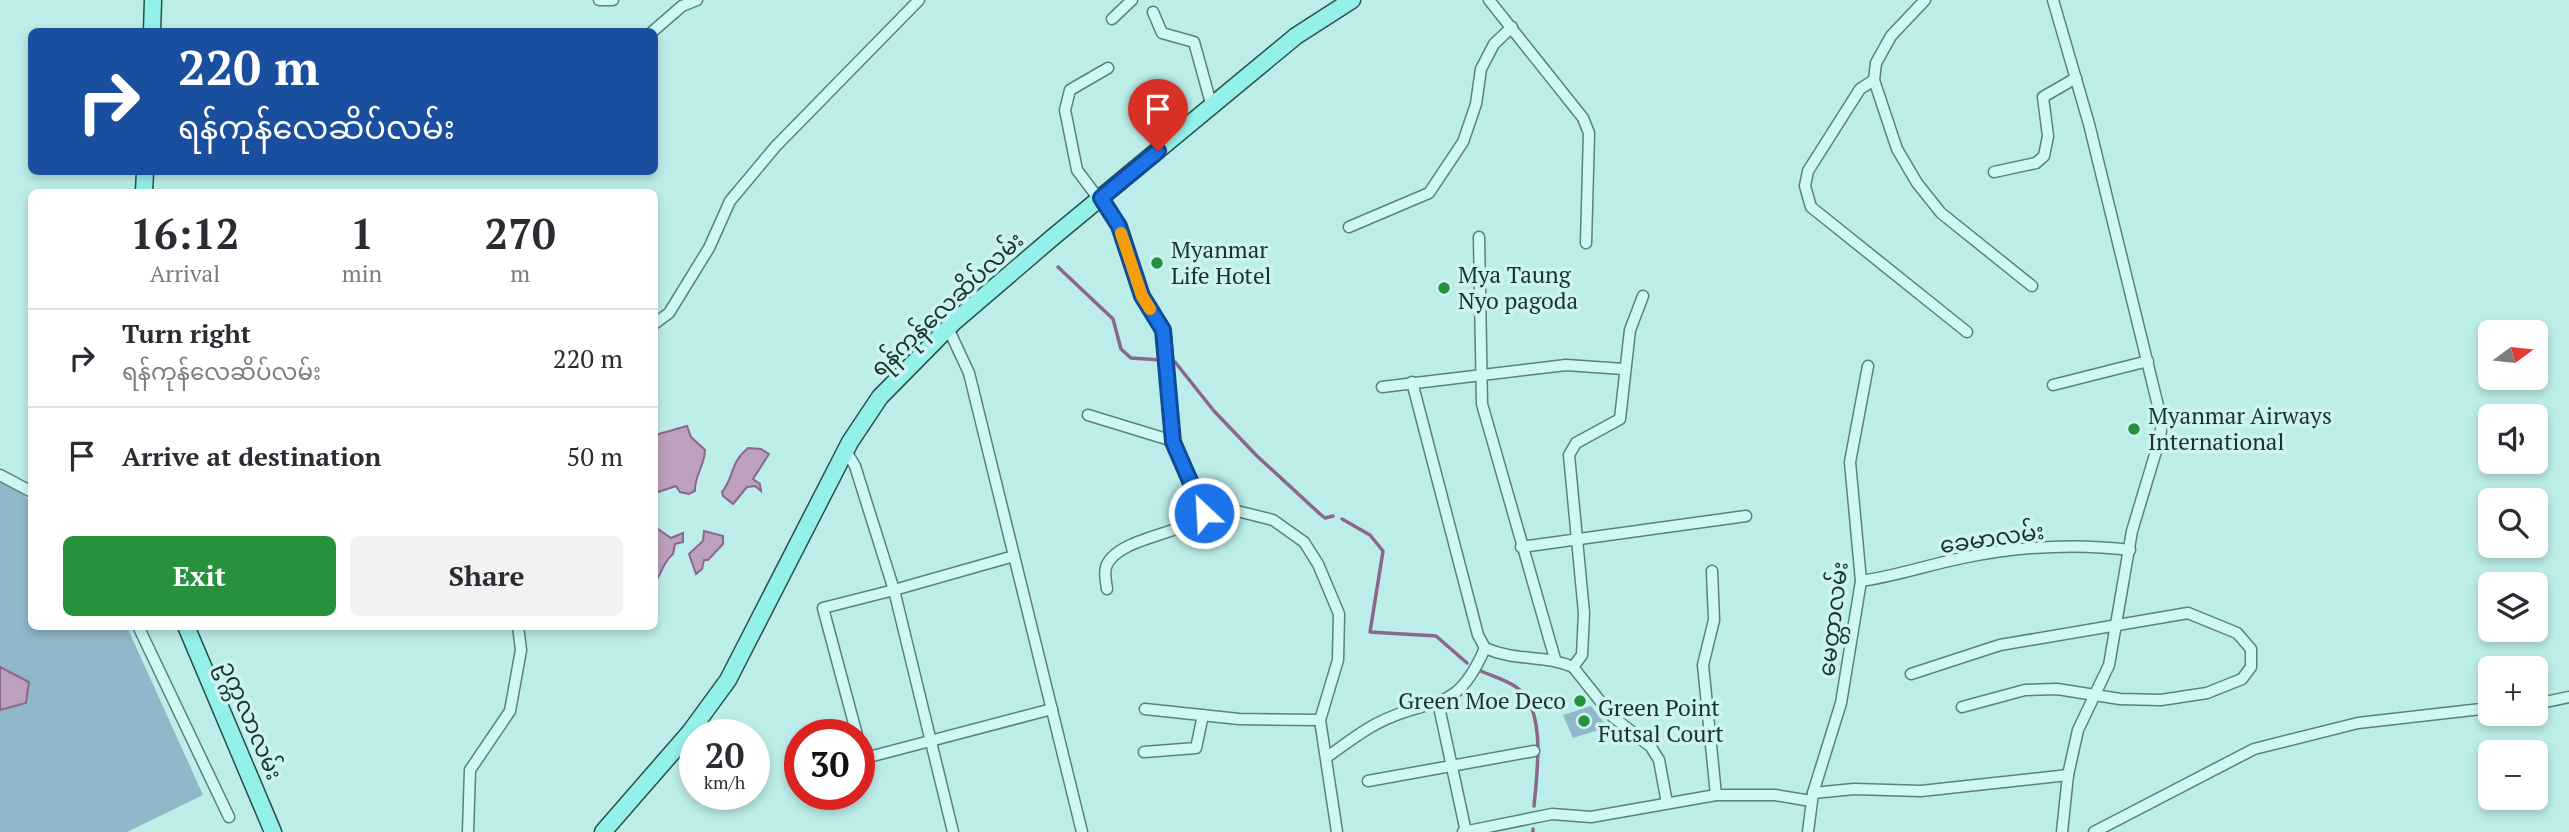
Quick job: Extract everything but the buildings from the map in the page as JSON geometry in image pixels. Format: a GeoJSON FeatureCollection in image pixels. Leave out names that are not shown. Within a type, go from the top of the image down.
{"type":"FeatureCollection","features":[{"type":"Feature","properties":{"kind":"main road"},"geometry":{"type":"LineString","coordinates":[[152,28],[153,0]]}},
{"type":"Feature","properties":{"kind":"main road","name":"ရန်ကုန်လေဆိပ်လမ်း"},"geometry":{"type":"LineString","coordinates":[[603,832],[690,732],[728,680],[846,451],[880,397],[948,328],[1101,198],[1296,36],[1352,0]]}},
{"type":"Feature","properties":{"kind":"main road","name":"ဥက္ကလာလမ်း"},"geometry":{"type":"LineString","coordinates":[[188,630],[273,832]]}},
{"type":"Feature","properties":{"kind":"street"},"geometry":{"type":"LineString","coordinates":[[599,0],[613,0]]}},
{"type":"Feature","properties":{"kind":"street"},"geometry":{"type":"LineString","coordinates":[[656,28],[681,6],[697,0]]}},
{"type":"Feature","properties":{"kind":"street"},"geometry":{"type":"LineString","coordinates":[[658,321],[669,313],[709,248],[730,201],[776,146],[919,0]]}},
{"type":"Feature","properties":{"kind":"street"},"geometry":{"type":"LineString","coordinates":[[1489,0],[1583,118],[1589,133],[1586,243]]}},
{"type":"Feature","properties":{"kind":"street"},"geometry":{"type":"LineString","coordinates":[[1925,0],[1891,36],[1876,63],[1874,80],[1897,149],[1917,183],[1941,213],[2032,286]]}},
{"type":"Feature","properties":{"kind":"street"},"geometry":{"type":"LineString","coordinates":[[2053,0],[2076,78],[2159,400],[2161,438],[2132,531],[2109,665],[2078,730],[2068,775],[2062,832]]}},
{"type":"Feature","properties":{"kind":"street"},"geometry":{"type":"LineString","coordinates":[[1112,19],[1129,1]]}},
{"type":"Feature","properties":{"kind":"street"},"geometry":{"type":"LineString","coordinates":[[1153,12],[1162,33],[1194,42],[1212,107]]}},
{"type":"Feature","properties":{"kind":"street"},"geometry":{"type":"LineString","coordinates":[[1349,227],[1429,193],[1462,142],[1476,104],[1481,69],[1494,44],[1511,27]]}},
{"type":"Feature","properties":{"kind":"street"},"geometry":{"type":"LineString","coordinates":[[1108,68],[1070,90],[1065,110],[1077,170],[1101,198],[1119,226],[1142,296],[1166,337],[1173,441],[1204,513]]}},
{"type":"Feature","properties":{"kind":"street"},"geometry":{"type":"LineString","coordinates":[[1994,172],[2036,163],[2044,156],[2048,136],[2043,97],[2076,78]]}},
{"type":"Feature","properties":{"kind":"street"},"geometry":{"type":"LineString","coordinates":[[1874,80],[1860,89],[1808,171],[1807,197],[1811,206],[1967,332]]}},
{"type":"Feature","properties":{"kind":"street"},"geometry":{"type":"LineString","coordinates":[[1479,237],[1482,404],[1555,659]]}},
{"type":"Feature","properties":{"kind":"street"},"geometry":{"type":"LineString","coordinates":[[1573,667],[1581,655],[1584,613],[1569,455],[1576,443],[1619,419],[1630,330],[1643,296]]}},
{"type":"Feature","properties":{"kind":"street"},"geometry":{"type":"LineString","coordinates":[[948,328],[969,373],[1082,832]]}},
{"type":"Feature","properties":{"kind":"street"},"geometry":{"type":"LineString","coordinates":[[2053,385],[2148,361]]}},
{"type":"Feature","properties":{"kind":"street"},"geometry":{"type":"LineString","coordinates":[[1382,387],[1480,373],[1566,365],[1624,369]]}},
{"type":"Feature","properties":{"kind":"street","name":"မေတ္တာလမ်း"},"geometry":{"type":"LineString","coordinates":[[1808,832],[1812,797],[1840,703],[1861,581],[1850,462],[1868,366]]}},
{"type":"Feature","properties":{"kind":"street"},"geometry":{"type":"LineString","coordinates":[[1412,382],[1478,635],[1485,648],[1520,660],[1555,659],[1573,667],[1612,716],[1651,747],[1658,760],[1667,803]]}},
{"type":"Feature","properties":{"kind":"street"},"geometry":{"type":"LineString","coordinates":[[1088,415],[1173,441]]}},
{"type":"Feature","properties":{"kind":"street"},"geometry":{"type":"LineString","coordinates":[[846,451],[855,466],[894,590],[953,832]]}},
{"type":"Feature","properties":{"kind":"street"},"geometry":{"type":"LineString","coordinates":[[0,475],[28,490]]}},
{"type":"Feature","properties":{"kind":"street"},"geometry":{"type":"LineString","coordinates":[[1107,589],[1105,572],[1112,558],[1144,539],[1197,520],[1204,513],[1237,511],[1273,520],[1304,542],[1318,564],[1339,614],[1338,660],[1320,720],[1337,832]]}},
{"type":"Feature","properties":{"kind":"street"},"geometry":{"type":"LineString","coordinates":[[1521,547],[1746,516]]}},
{"type":"Feature","properties":{"kind":"street","name":"ခေမာလမ်း"},"geometry":{"type":"LineString","coordinates":[[1861,581],[1963,558],[2000,553],[2091,545],[2130,550]]}},
{"type":"Feature","properties":{"kind":"street"},"geometry":{"type":"LineString","coordinates":[[853,719],[822,608],[1014,555]]}},
{"type":"Feature","properties":{"kind":"street"},"geometry":{"type":"LineString","coordinates":[[1712,571],[1714,620],[1703,665],[1716,795]]}},
{"type":"Feature","properties":{"kind":"street"},"geometry":{"type":"LineString","coordinates":[[1911,674],[2000,645],[2056,633],[2117,626],[2188,613],[2238,633],[2251,649],[2251,667],[2242,679],[2207,693],[2161,700],[2057,689],[2025,690],[1962,707]]}},
{"type":"Feature","properties":{"kind":"street"},"geometry":{"type":"LineString","coordinates":[[140,630],[229,817]]}},
{"type":"Feature","properties":{"kind":"street"},"geometry":{"type":"LineString","coordinates":[[468,832],[470,770],[510,711],[521,650],[518,630]]}},
{"type":"Feature","properties":{"kind":"street"},"geometry":{"type":"LineString","coordinates":[[1327,757],[1377,724],[1456,695],[1473,676],[1485,648]]}},
{"type":"Feature","properties":{"kind":"street"},"geometry":{"type":"LineString","coordinates":[[2548,701],[2569,697]]}},
{"type":"Feature","properties":{"kind":"street"},"geometry":{"type":"LineString","coordinates":[[1438,702],[1465,832],[1552,814],[1591,817],[1716,795],[1812,797],[1854,789],[1921,791],[2068,775]]}},
{"type":"Feature","properties":{"kind":"street"},"geometry":{"type":"LineString","coordinates":[[875,755],[1052,709]]}},
{"type":"Feature","properties":{"kind":"street"},"geometry":{"type":"LineString","coordinates":[[1145,709],[1239,719],[1320,720]]}},
{"type":"Feature","properties":{"kind":"street"},"geometry":{"type":"LineString","coordinates":[[2094,832],[2254,748],[2358,723],[2478,709]]}},
{"type":"Feature","properties":{"kind":"street"},"geometry":{"type":"LineString","coordinates":[[1144,752],[1196,748],[1203,715]]}},
{"type":"Feature","properties":{"kind":"street"},"geometry":{"type":"LineString","coordinates":[[1367,781],[1534,751]]}},
{"type":"Feature","properties":{"kind":"shaded area"},"geometry":{"type":"Polygon","coordinates":[[[687,426],[691,437],[705,450],[695,491],[689,494],[680,492],[676,486],[658,492],[658,434],[687,426]]]}},
{"type":"Feature","properties":{"kind":"shaded area"},"geometry":{"type":"Polygon","coordinates":[[[748,448],[761,449],[769,454],[753,479],[760,484],[761,491],[755,486],[747,487],[733,504],[722,492],[738,459],[748,448]]]}},
{"type":"Feature","properties":{"kind":"shaded area"},"geometry":{"type":"Polygon","coordinates":[[[0,482],[10,482],[28,499],[28,630],[128,630],[203,795],[127,832],[0,832],[0,482]]]}},
{"type":"Feature","properties":{"kind":"shaded area"},"geometry":{"type":"Polygon","coordinates":[[[658,529],[671,538],[683,533],[683,542],[675,544],[673,554],[659,576],[658,529]]]}},
{"type":"Feature","properties":{"kind":"shaded area"},"geometry":{"type":"Polygon","coordinates":[[[704,531],[723,536],[723,544],[708,560],[704,560],[702,569],[696,574],[689,554],[703,541],[704,531]]]}},
{"type":"Feature","properties":{"kind":"shaded area"},"geometry":{"type":"Polygon","coordinates":[[[0,667],[29,682],[26,703],[0,710],[0,667]]]}},
{"type":"Feature","properties":{"kind":"shaded area","name":"Green Point Futsal Court"},"geometry":{"type":"Polygon","coordinates":[[[1591,706],[1608,727],[1573,738],[1563,715],[1591,706]]]}},
{"type":"Feature","properties":{"kind":"waterway"},"geometry":{"type":"LineString","coordinates":[[1058,267],[1113,319],[1121,349],[1131,358],[1161,360]]}},
{"type":"Feature","properties":{"kind":"waterway"},"geometry":{"type":"LineString","coordinates":[[1175,362],[1214,411],[1257,456],[1325,518],[1333,516]]}},
{"type":"Feature","properties":{"kind":"waterway"},"geometry":{"type":"LineString","coordinates":[[1342,519],[1370,535],[1383,551],[1370,632],[1436,636],[1467,663]]}},
{"type":"Feature","properties":{"kind":"waterway"},"geometry":{"type":"LineString","coordinates":[[1481,671],[1516,687],[1526,697],[1532,710],[1538,742],[1534,806]]}},
{"type":"Feature","properties":{"kind":"slow traffic"},"geometry":{"type":"LineString","coordinates":[[1121,233],[1142,296],[1150,309]]}},
{"type":"Feature","properties":{"kind":"place","name":"Myanmar Life Hotel"},"geometry":{"type":"Point","coordinates":[1157,263]}},
{"type":"Feature","properties":{"kind":"place","name":"Mya Taung Nyo pagoda"},"geometry":{"type":"Point","coordinates":[1444,288]}},
{"type":"Feature","properties":{"kind":"place","name":"Myanmar Airways International"},"geometry":{"type":"Point","coordinates":[2134,429]}},
{"type":"Feature","properties":{"kind":"place","name":"Green Moe Deco"},"geometry":{"type":"Point","coordinates":[1580,701]}},
{"type":"Feature","properties":{"kind":"place","name":"Green Point Futsal Court"},"geometry":{"type":"Point","coordinates":[1584,721]}},
{"type":"Feature","properties":{"kind":"route"},"geometry":{"type":"LineString","coordinates":[[1158,151],[1101,198],[1119,226],[1142,296],[1166,337],[1173,442],[1204,513]]}}]}
